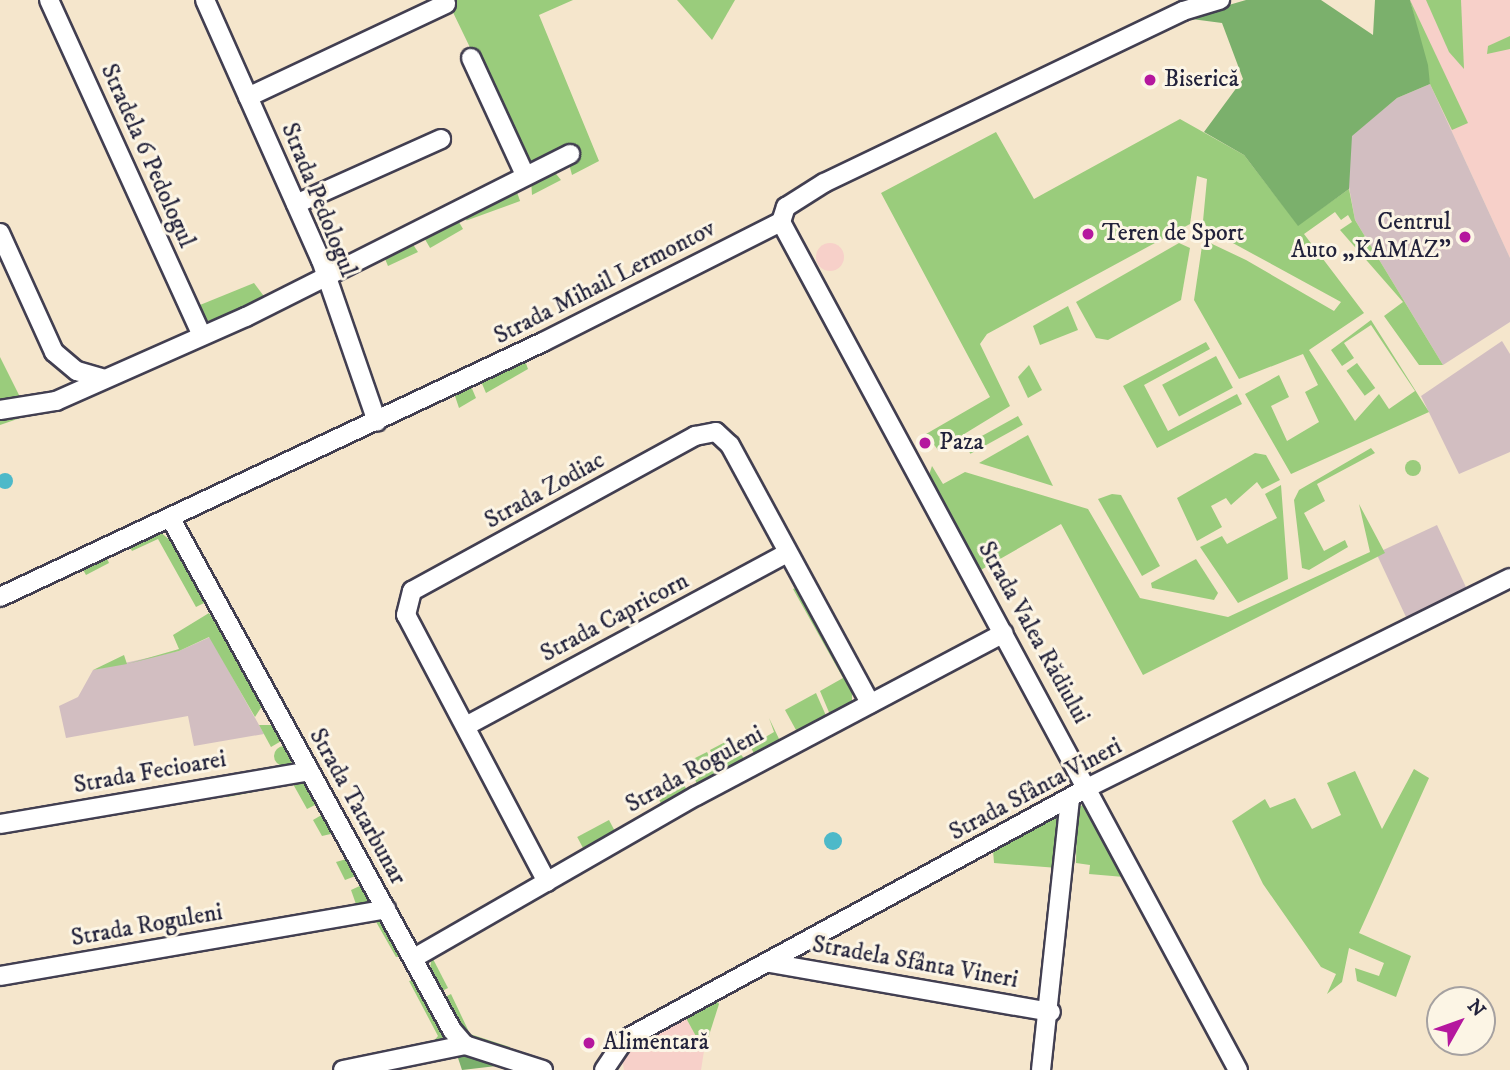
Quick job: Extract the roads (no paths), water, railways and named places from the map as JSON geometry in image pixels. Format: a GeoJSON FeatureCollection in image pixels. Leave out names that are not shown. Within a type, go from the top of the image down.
{"type":"FeatureCollection","features":[{"type":"Feature","properties":{"kind":"street","name":"Stradela 6 Pedologul"},"geometry":{"type":"LineString","coordinates":[[49,0],[200,332]]}},
{"type":"Feature","properties":{"kind":"street","name":"Strada Pedologul"},"geometry":{"type":"LineString","coordinates":[[205,0],[327,279],[377,422]]}},
{"type":"Feature","properties":{"kind":"street","name":"Strada Mihail Lermontov"},"geometry":{"type":"LineString","coordinates":[[0,597],[377,422],[781,222],[786,207],[824,183],[1183,11],[1220,0]]}},
{"type":"Feature","properties":{"kind":"street"},"geometry":{"type":"LineString","coordinates":[[248,97],[446,4]]}},
{"type":"Feature","properties":{"kind":"street"},"geometry":{"type":"LineString","coordinates":[[471,58],[524,175]]}},
{"type":"Feature","properties":{"kind":"street"},"geometry":{"type":"LineString","coordinates":[[296,204],[441,139]]}},
{"type":"Feature","properties":{"kind":"street"},"geometry":{"type":"LineString","coordinates":[[0,410],[56,401],[200,332],[327,279],[524,175],[570,154]]}},
{"type":"Feature","properties":{"kind":"street","name":"Strada Valea Rădiului"},"geometry":{"type":"LineString","coordinates":[[781,222],[1089,787],[1238,1070]]}},
{"type":"Feature","properties":{"kind":"street"},"geometry":{"type":"LineString","coordinates":[[0,233],[54,352],[77,371],[102,378]]}},
{"type":"Feature","properties":{"kind":"street","name":"Strada Zodiac"},"geometry":{"type":"LineString","coordinates":[[547,882],[406,615],[406,598],[695,436],[716,432],[730,445],[870,703]]}},
{"type":"Feature","properties":{"kind":"street","name":"Strada Tatarbunar"},"geometry":{"type":"LineString","coordinates":[[171,519],[386,909],[465,1045]]}},
{"type":"Feature","properties":{"kind":"street","name":"Strada Capricorn"},"geometry":{"type":"LineString","coordinates":[[466,726],[787,553]]}},
{"type":"Feature","properties":{"kind":"street","name":"Strada Sfânta Vineri"},"geometry":{"type":"LineString","coordinates":[[604,1070],[624,1040],[1089,787],[1510,578]]}},
{"type":"Feature","properties":{"kind":"street","name":"Strada Roguleni"},"geometry":{"type":"LineString","coordinates":[[414,958],[870,703],[1004,633]]}},
{"type":"Feature","properties":{"kind":"street","name":"Strada Fecioarei"},"geometry":{"type":"LineString","coordinates":[[0,824],[309,771]]}},
{"type":"Feature","properties":{"kind":"street"},"geometry":{"type":"LineString","coordinates":[[1041,1070],[1051,1012],[1070,798]]}},
{"type":"Feature","properties":{"kind":"street","name":"Strada Roguleni"},"geometry":{"type":"LineString","coordinates":[[0,976],[386,909]]}},
{"type":"Feature","properties":{"kind":"street","name":"Stradela Sfânta Vineri"},"geometry":{"type":"LineString","coordinates":[[770,962],[1051,1012]]}},
{"type":"Feature","properties":{"kind":"street"},"geometry":{"type":"LineString","coordinates":[[343,1070],[465,1045],[543,1070]]}},
{"type":"Feature","properties":{"kind":"water"},"geometry":{"type":"Polygon","coordinates":[[[2,473],[8,473],[13,481],[11,487],[2,489],[-3,484],[-3,478],[2,473]]]}},
{"type":"Feature","properties":{"kind":"water"},"geometry":{"type":"Polygon","coordinates":[[[833,832],[839,835],[842,841],[839,847],[833,850],[827,847],[824,841],[827,835],[833,832]]]}},
{"type":"Feature","properties":{"kind":"place","name":"Biserică"},"geometry":{"type":"Point","coordinates":[1150,80]}},
{"type":"Feature","properties":{"kind":"place","name":"Teren de Sport"},"geometry":{"type":"Point","coordinates":[1088,234]}},
{"type":"Feature","properties":{"kind":"place","name":"Centrul Auto „KAMAZ”"},"geometry":{"type":"Point","coordinates":[1465,237]}},
{"type":"Feature","properties":{"kind":"place","name":"Paza"},"geometry":{"type":"Point","coordinates":[925,443]}},
{"type":"Feature","properties":{"kind":"place","name":"Alimentară"},"geometry":{"type":"Point","coordinates":[589,1043]}}]}
